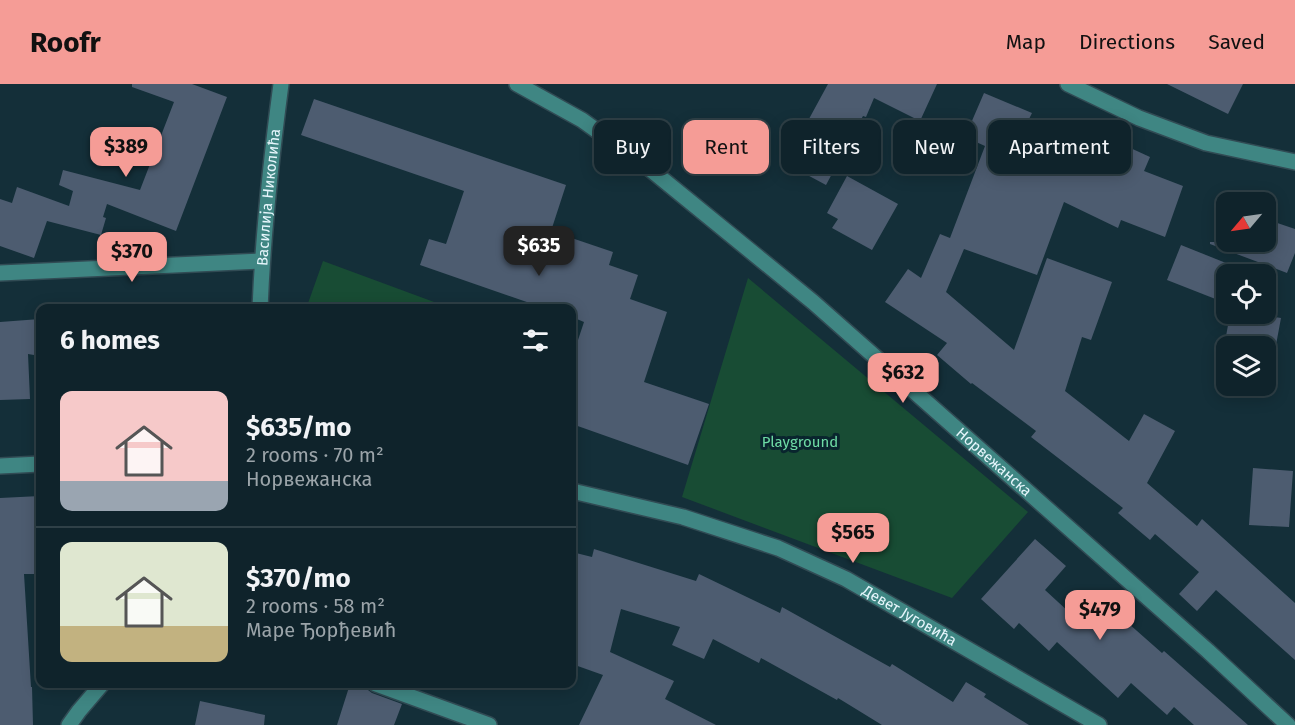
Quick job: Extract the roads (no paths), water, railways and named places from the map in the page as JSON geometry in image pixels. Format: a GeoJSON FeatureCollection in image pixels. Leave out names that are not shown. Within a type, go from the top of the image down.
{"type":"FeatureCollection","features":[{"type":"Feature","properties":{"kind":"street","name":"Василија Николића"},"geometry":{"type":"LineString","coordinates":[[260,304],[271,158],[281,84]]}},
{"type":"Feature","properties":{"kind":"street","name":"Норвежанска"},"geometry":{"type":"LineString","coordinates":[[517,84],[582,120],[650,169],[813,302],[1208,651],[1288,725]]}},
{"type":"Feature","properties":{"kind":"street"},"geometry":{"type":"LineString","coordinates":[[1068,84],[1139,118],[1206,143],[1295,162]]}},
{"type":"Feature","properties":{"kind":"street"},"geometry":{"type":"LineString","coordinates":[[0,273],[262,261]]}},
{"type":"Feature","properties":{"kind":"street"},"geometry":{"type":"LineString","coordinates":[[0,466],[36,464]]}},
{"type":"Feature","properties":{"kind":"street","name":"Девет Југовића"},"geometry":{"type":"LineString","coordinates":[[576,492],[683,517],[778,548],[846,579],[1099,725]]}},
{"type":"Feature","properties":{"kind":"street"},"geometry":{"type":"LineString","coordinates":[[69,725],[99,688]]}},
{"type":"Feature","properties":{"kind":"street"},"geometry":{"type":"LineString","coordinates":[[387,688],[489,725]]}},
{"type":"Feature","properties":{"kind":"park label","name":"Playground"},"geometry":{"type":"Point","coordinates":[800,442]}}]}
